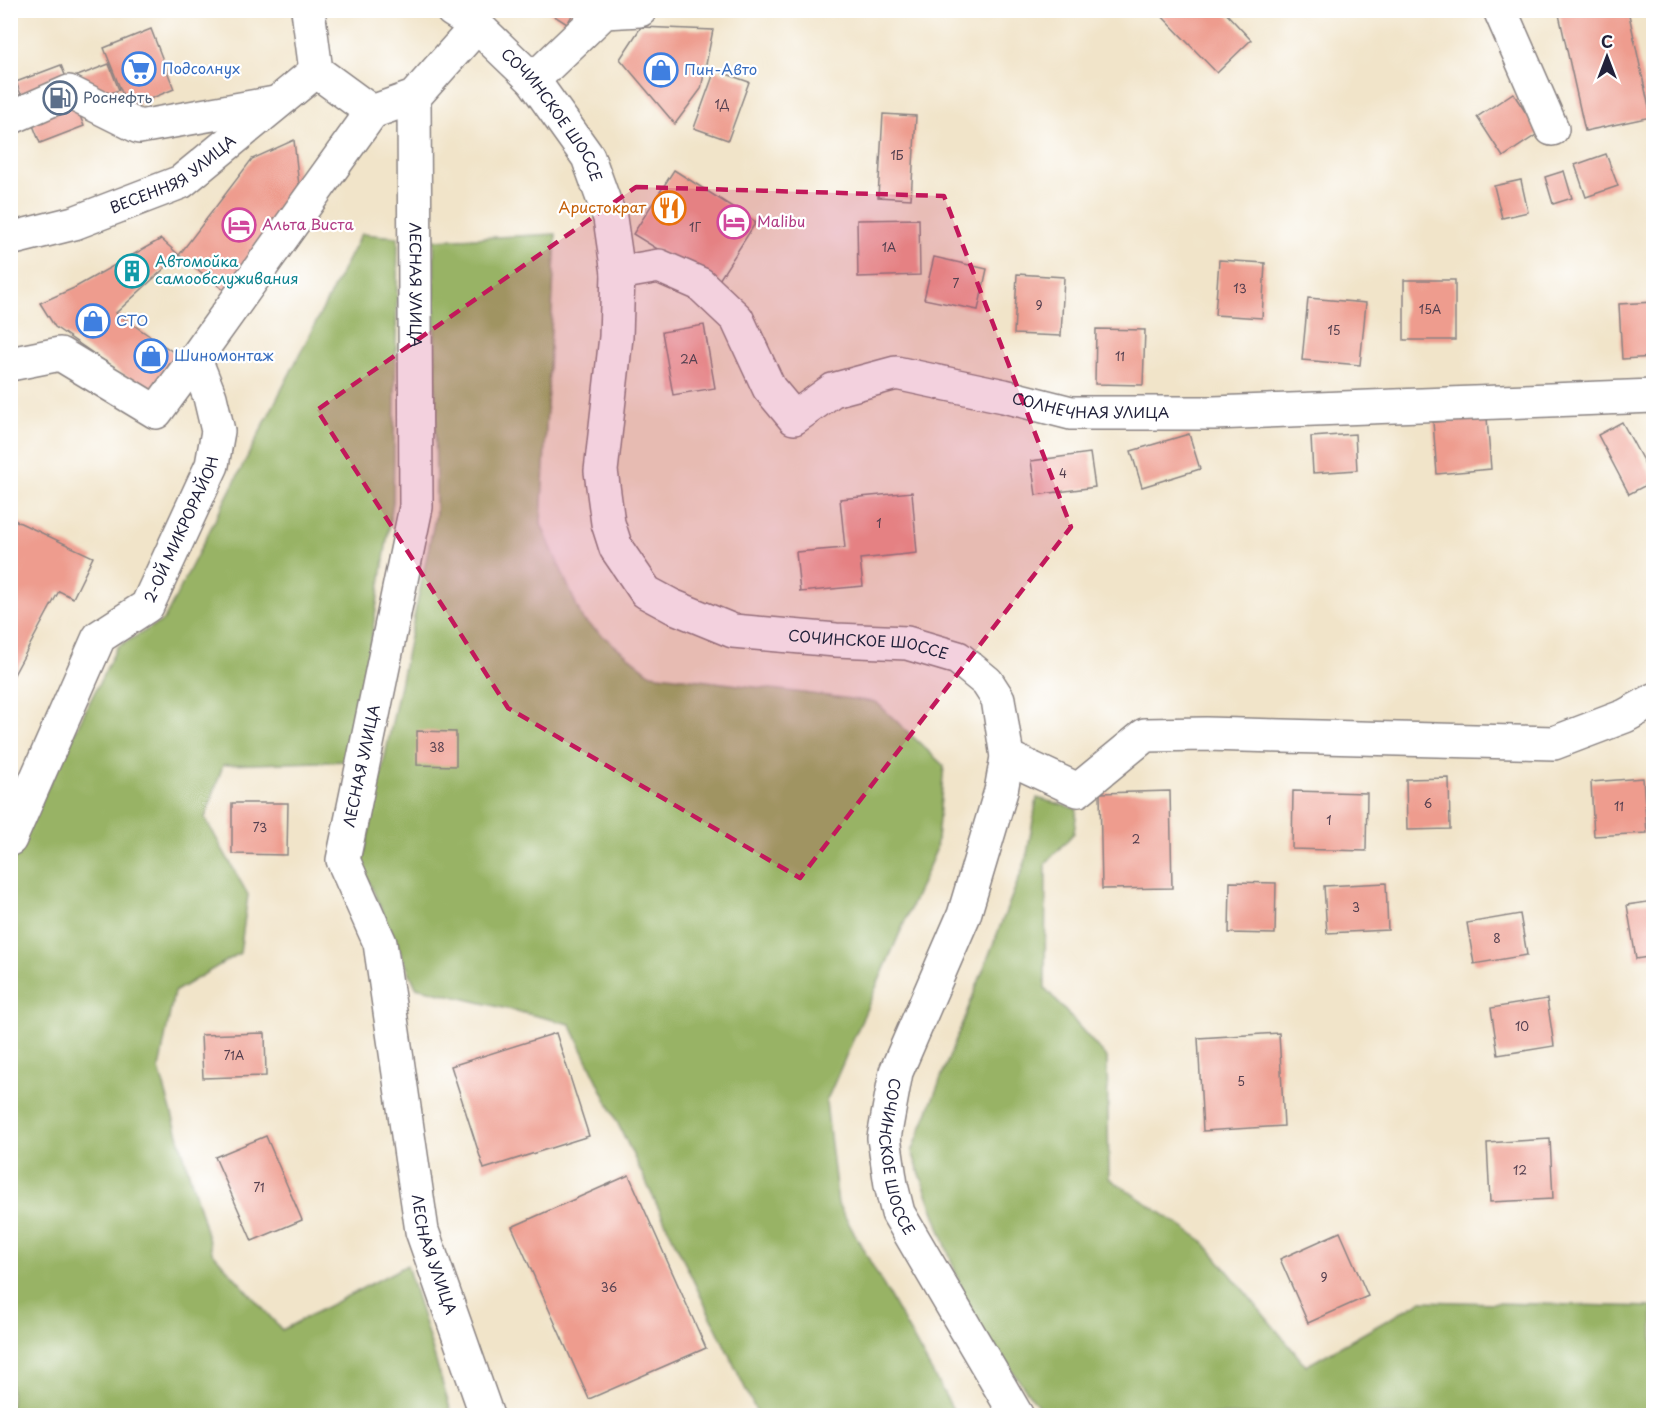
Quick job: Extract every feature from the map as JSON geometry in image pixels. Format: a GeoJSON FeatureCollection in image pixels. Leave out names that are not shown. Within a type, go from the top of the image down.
{"type":"FeatureCollection","features":[{"type":"Feature","properties":{"kind":"main road"},"geometry":{"type":"LineString","coordinates":[[308,10],[316,71],[372,112]]}},
{"type":"Feature","properties":{"kind":"main road"},"geometry":{"type":"LineString","coordinates":[[533,80],[605,11],[640,10]]}},
{"type":"Feature","properties":{"kind":"main road"},"geometry":{"type":"LineString","coordinates":[[1500,10],[1552,129]]}},
{"type":"Feature","properties":{"kind":"main road"},"geometry":{"type":"LineString","coordinates":[[10,364],[60,354],[156,412],[372,112],[414,97],[465,16]]}},
{"type":"Feature","properties":{"kind":"main road","name":"СОЧИНСКОЕ ШОССЕ"},"geometry":{"type":"LineString","coordinates":[[465,16],[533,80],[588,157],[610,218],[618,273],[616,338],[601,471],[608,523],[616,548],[646,592],[672,606],[733,631],[836,640],[907,643],[958,658],[987,682],[998,699],[1007,757],[1001,791],[964,915],[896,1072],[885,1138],[891,1185],[898,1213],[1017,1416]]}},
{"type":"Feature","properties":{"kind":"main road","name":"ВЕСЕННЯЯ УЛИЦА"},"geometry":{"type":"LineString","coordinates":[[10,240],[74,223],[182,182],[316,71]]}},
{"type":"Feature","properties":{"kind":"main road"},"geometry":{"type":"LineString","coordinates":[[10,118],[69,92],[139,127],[276,102]]}},
{"type":"Feature","properties":{"kind":"main road","name":"ЛЕСНАЯ УЛИЦА"},"geometry":{"type":"LineString","coordinates":[[414,97],[416,507],[343,860],[380,943],[422,1232],[487,1416]]}},
{"type":"Feature","properties":{"kind":"main road","name":"СОЛНЕЧНАЯ УЛИЦА"},"geometry":{"type":"LineString","coordinates":[[618,273],[659,266],[700,284],[736,319],[769,388],[794,418],[833,390],[896,373],[1071,413],[1214,413],[1653,396]]}},
{"type":"Feature","properties":{"kind":"main road","name":"2-ОЙ МИКРОРАЙОН"},"geometry":{"type":"LineString","coordinates":[[10,838],[99,637],[147,606],[212,465],[218,431],[210,397],[195,359]]}},
{"type":"Feature","properties":{"kind":"main road"},"geometry":{"type":"LineString","coordinates":[[1007,757],[1078,790],[1144,735],[1206,734],[1554,743],[1625,716],[1653,700]]}},
{"type":"Feature","properties":{"kind":"highlighted area"},"geometry":{"type":"Polygon","coordinates":[[[636,187],[944,196],[1071,527],[800,878],[508,708],[317,410],[636,187]]]}},
{"type":"Feature","properties":{"kind":"green space"},"geometry":{"type":"Polygon","coordinates":[[[361,234],[398,237],[393,502],[352,761],[223,765],[205,818],[248,895],[240,953],[174,992],[159,1069],[212,1252],[282,1330],[407,1265],[452,1415],[11,1415],[10,863],[117,647],[164,620],[361,234]]]}},
{"type":"Feature","properties":{"kind":"green space"},"geometry":{"type":"Polygon","coordinates":[[[556,234],[541,524],[583,620],[651,674],[876,702],[944,766],[936,850],[826,1102],[838,1204],[956,1415],[758,1415],[570,1024],[416,987],[362,866],[436,513],[434,240],[556,234]]]}},
{"type":"Feature","properties":{"kind":"green space"},"geometry":{"type":"Polygon","coordinates":[[[1037,798],[1077,809],[1074,833],[1046,863],[1045,988],[1107,1058],[1109,1178],[1203,1241],[1306,1366],[1421,1301],[1653,1307],[1653,1415],[1045,1415],[972,1318],[912,1152],[1026,860],[1037,798]]]}},
{"type":"Feature","properties":{"kind":"building"},"geometry":{"type":"Polygon","coordinates":[[[545,10],[575,10],[567,24],[545,10]]]}},
{"type":"Feature","properties":{"kind":"building"},"geometry":{"type":"Polygon","coordinates":[[[1156,10],[1223,10],[1251,40],[1217,73],[1156,10]]]}},
{"type":"Feature","properties":{"kind":"building"},"geometry":{"type":"Polygon","coordinates":[[[1558,10],[1628,10],[1651,117],[1585,131],[1558,10]]]}},
{"type":"Feature","properties":{"kind":"building"},"geometry":{"type":"Polygon","coordinates":[[[641,27],[713,30],[701,89],[675,124],[620,59],[641,27]]]}},
{"type":"Feature","properties":{"kind":"building","name":"Подсолнух"},"geometry":{"type":"Polygon","coordinates":[[[151,29],[174,89],[128,108],[104,48],[151,29]]]}},
{"type":"Feature","properties":{"kind":"building","name":"Роснефть"},"geometry":{"type":"Polygon","coordinates":[[[109,64],[119,90],[76,106],[84,126],[40,143],[16,82],[61,65],[67,80],[109,64]]]}},
{"type":"Feature","properties":{"kind":"building"},"geometry":{"type":"Polygon","coordinates":[[[715,70],[749,82],[728,140],[694,128],[715,70]]]}},
{"type":"Feature","properties":{"kind":"building"},"geometry":{"type":"Polygon","coordinates":[[[1513,93],[1539,133],[1503,157],[1477,117],[1513,93]]]}},
{"type":"Feature","properties":{"kind":"building"},"geometry":{"type":"Polygon","coordinates":[[[883,114],[916,116],[911,199],[878,197],[883,114]]]}},
{"type":"Feature","properties":{"kind":"building","name":"Альта Виста"},"geometry":{"type":"Polygon","coordinates":[[[294,140],[300,195],[225,291],[179,255],[252,159],[294,140]]]}},
{"type":"Feature","properties":{"kind":"building"},"geometry":{"type":"Polygon","coordinates":[[[1606,154],[1618,186],[1586,197],[1575,165],[1606,154]]]}},
{"type":"Feature","properties":{"kind":"building"},"geometry":{"type":"Polygon","coordinates":[[[674,170],[756,222],[716,285],[633,234],[674,170]]]}},
{"type":"Feature","properties":{"kind":"building"},"geometry":{"type":"Polygon","coordinates":[[[1564,171],[1572,198],[1553,204],[1545,177],[1564,171]]]}},
{"type":"Feature","properties":{"kind":"building"},"geometry":{"type":"Polygon","coordinates":[[[1521,180],[1528,212],[1502,218],[1494,186],[1521,180]]]}},
{"type":"Feature","properties":{"kind":"building"},"geometry":{"type":"Polygon","coordinates":[[[919,219],[920,275],[858,277],[857,220],[919,219]]]}},
{"type":"Feature","properties":{"kind":"building"},"geometry":{"type":"Polygon","coordinates":[[[161,239],[179,255],[116,313],[176,354],[151,393],[55,327],[40,303],[74,288],[161,239]]]}},
{"type":"Feature","properties":{"kind":"building"},"geometry":{"type":"Polygon","coordinates":[[[934,257],[987,269],[978,310],[924,299],[934,257]]]}},
{"type":"Feature","properties":{"kind":"building"},"geometry":{"type":"Polygon","coordinates":[[[1219,260],[1265,263],[1262,318],[1215,315],[1219,260]]]}},
{"type":"Feature","properties":{"kind":"building"},"geometry":{"type":"Polygon","coordinates":[[[1017,274],[1064,277],[1061,336],[1014,334],[1017,274]]]}},
{"type":"Feature","properties":{"kind":"building"},"geometry":{"type":"Polygon","coordinates":[[[1404,280],[1455,280],[1455,340],[1404,340],[1404,280]]]}},
{"type":"Feature","properties":{"kind":"building"},"geometry":{"type":"Polygon","coordinates":[[[1308,298],[1366,303],[1360,365],[1302,360],[1308,298]]]}},
{"type":"Feature","properties":{"kind":"building"},"geometry":{"type":"Polygon","coordinates":[[[1654,302],[1654,357],[1622,359],[1619,304],[1654,302]]]}},
{"type":"Feature","properties":{"kind":"building"},"geometry":{"type":"Polygon","coordinates":[[[704,325],[715,388],[673,395],[662,332],[704,325]]]}},
{"type":"Feature","properties":{"kind":"building"},"geometry":{"type":"Polygon","coordinates":[[[1096,329],[1145,330],[1143,385],[1095,384],[1096,329]]]}},
{"type":"Feature","properties":{"kind":"building"},"geometry":{"type":"Polygon","coordinates":[[[1487,418],[1491,469],[1437,474],[1433,422],[1487,418]]]}},
{"type":"Feature","properties":{"kind":"building"},"geometry":{"type":"Polygon","coordinates":[[[1622,422],[1654,481],[1629,494],[1598,435],[1622,422]]]}},
{"type":"Feature","properties":{"kind":"building"},"geometry":{"type":"Polygon","coordinates":[[[1189,434],[1200,469],[1142,487],[1131,451],[1189,434]]]}},
{"type":"Feature","properties":{"kind":"building"},"geometry":{"type":"Polygon","coordinates":[[[1355,434],[1357,470],[1313,473],[1311,437],[1355,434]]]}},
{"type":"Feature","properties":{"kind":"building"},"geometry":{"type":"Polygon","coordinates":[[[1090,453],[1095,487],[1036,495],[1031,461],[1090,453]]]}},
{"type":"Feature","properties":{"kind":"building"},"geometry":{"type":"Polygon","coordinates":[[[912,492],[917,553],[860,559],[863,586],[800,592],[796,552],[845,548],[840,499],[912,492]]]}},
{"type":"Feature","properties":{"kind":"building"},"geometry":{"type":"Polygon","coordinates":[[[10,518],[93,557],[73,598],[59,591],[10,682],[10,518]]]}},
{"type":"Feature","properties":{"kind":"building"},"geometry":{"type":"Polygon","coordinates":[[[417,731],[456,732],[456,766],[417,765],[417,731]]]}},
{"type":"Feature","properties":{"kind":"building"},"geometry":{"type":"Polygon","coordinates":[[[1449,778],[1450,829],[1407,830],[1406,779],[1449,778]]]}},
{"type":"Feature","properties":{"kind":"building"},"geometry":{"type":"Polygon","coordinates":[[[1643,778],[1647,833],[1594,836],[1591,782],[1643,778]]]}},
{"type":"Feature","properties":{"kind":"building"},"geometry":{"type":"Polygon","coordinates":[[[1170,791],[1172,888],[1102,889],[1100,793],[1170,791]]]}},
{"type":"Feature","properties":{"kind":"building"},"geometry":{"type":"Polygon","coordinates":[[[1293,791],[1367,793],[1366,851],[1292,849],[1293,791]]]}},
{"type":"Feature","properties":{"kind":"building"},"geometry":{"type":"Polygon","coordinates":[[[232,803],[288,803],[287,855],[232,854],[232,803]]]}},
{"type":"Feature","properties":{"kind":"building"},"geometry":{"type":"Polygon","coordinates":[[[1230,882],[1276,883],[1275,934],[1229,933],[1230,882]]]}},
{"type":"Feature","properties":{"kind":"building"},"geometry":{"type":"Polygon","coordinates":[[[1386,883],[1388,930],[1327,933],[1324,886],[1386,883]]]}},
{"type":"Feature","properties":{"kind":"building"},"geometry":{"type":"Polygon","coordinates":[[[1654,901],[1654,956],[1636,959],[1627,905],[1654,901]]]}},
{"type":"Feature","properties":{"kind":"building"},"geometry":{"type":"Polygon","coordinates":[[[1520,914],[1527,955],[1474,964],[1467,923],[1520,914]]]}},
{"type":"Feature","properties":{"kind":"building"},"geometry":{"type":"Polygon","coordinates":[[[1547,999],[1554,1046],[1498,1055],[1491,1008],[1547,999]]]}},
{"type":"Feature","properties":{"kind":"building"},"geometry":{"type":"Polygon","coordinates":[[[265,1033],[266,1076],[203,1078],[201,1035],[265,1033]]]}},
{"type":"Feature","properties":{"kind":"building"},"geometry":{"type":"Polygon","coordinates":[[[556,1033],[589,1136],[484,1169],[451,1066],[556,1033]]]}},
{"type":"Feature","properties":{"kind":"building"},"geometry":{"type":"Polygon","coordinates":[[[1279,1033],[1284,1126],[1203,1131],[1198,1038],[1279,1033]]]}},
{"type":"Feature","properties":{"kind":"building"},"geometry":{"type":"Polygon","coordinates":[[[266,1136],[302,1220],[252,1241],[215,1157],[266,1136]]]}},
{"type":"Feature","properties":{"kind":"building"},"geometry":{"type":"Polygon","coordinates":[[[1550,1139],[1553,1199],[1490,1202],[1487,1143],[1550,1139]]]}},
{"type":"Feature","properties":{"kind":"building"},"geometry":{"type":"Polygon","coordinates":[[[629,1175],[706,1348],[589,1399],[512,1227],[629,1175]]]}},
{"type":"Feature","properties":{"kind":"building"},"geometry":{"type":"Polygon","coordinates":[[[1340,1232],[1368,1296],[1308,1323],[1280,1259],[1340,1232]]]}},
{"type":"Feature","properties":{"kind":"place","name":"Подсолнух"},"geometry":{"type":"Point","coordinates":[139,69]}},
{"type":"Feature","properties":{"kind":"place","name":"Пин-Авто"},"geometry":{"type":"Point","coordinates":[661,70]}},
{"type":"Feature","properties":{"kind":"place","name":"Роснефть"},"geometry":{"type":"Point","coordinates":[60,98]}},
{"type":"Feature","properties":{"kind":"place","name":"Аристократ"},"geometry":{"type":"Point","coordinates":[669,208]}},
{"type":"Feature","properties":{"kind":"place","name":"Malibu"},"geometry":{"type":"Point","coordinates":[734,222]}},
{"type":"Feature","properties":{"kind":"place","name":"Альта Виста"},"geometry":{"type":"Point","coordinates":[239,225]}},
{"type":"Feature","properties":{"kind":"place","name":"Автомойка самообслуживания"},"geometry":{"type":"Point","coordinates":[132,271]}},
{"type":"Feature","properties":{"kind":"place","name":"СТО"},"geometry":{"type":"Point","coordinates":[93,321]}},
{"type":"Feature","properties":{"kind":"place","name":"Шиномонтаж"},"geometry":{"type":"Point","coordinates":[151,356]}}]}
